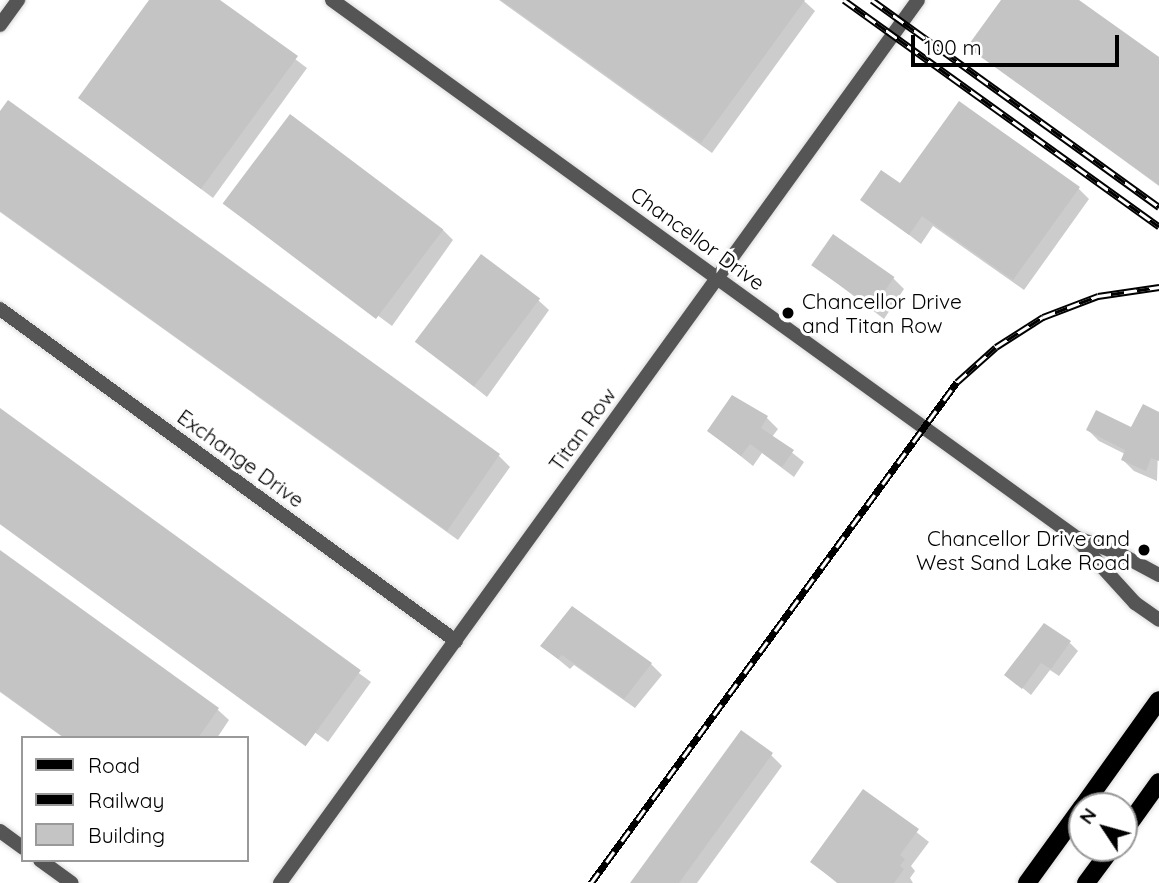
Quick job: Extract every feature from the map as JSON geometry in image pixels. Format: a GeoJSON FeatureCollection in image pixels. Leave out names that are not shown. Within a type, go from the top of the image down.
{"type":"FeatureCollection","features":[{"type":"Feature","properties":{"kind":"main road"},"geometry":{"type":"LineString","coordinates":[[1092,792],[1159,700]]}},
{"type":"Feature","properties":{"kind":"main road"},"geometry":{"type":"LineString","coordinates":[[1138,811],[1159,782]]}},
{"type":"Feature","properties":{"kind":"main road"},"geometry":{"type":"LineString","coordinates":[[1027,883],[1068,826]]}},
{"type":"Feature","properties":{"kind":"main road"},"geometry":{"type":"LineString","coordinates":[[1086,883],[1102,862]]}},
{"type":"Feature","properties":{"kind":"street"},"geometry":{"type":"LineString","coordinates":[[0,25],[18,0]]}},
{"type":"Feature","properties":{"kind":"street","name":"Chancellor Drive"},"geometry":{"type":"LineString","coordinates":[[331,0],[1074,537],[1135,603],[1159,620]]}},
{"type":"Feature","properties":{"kind":"street","name":"Titan Row"},"geometry":{"type":"LineString","coordinates":[[280,883],[918,0]]}},
{"type":"Feature","properties":{"kind":"street","name":"Exchange Drive"},"geometry":{"type":"LineString","coordinates":[[0,309],[456,641]]}},
{"type":"Feature","properties":{"kind":"street","name":"Chancellor Drive"},"geometry":{"type":"LineString","coordinates":[[1074,537],[1120,554],[1159,575]]}},
{"type":"Feature","properties":{"kind":"street"},"geometry":{"type":"LineString","coordinates":[[0,831],[21,847]]}},
{"type":"Feature","properties":{"kind":"street"},"geometry":{"type":"LineString","coordinates":[[43,862],[72,883]]}},
{"type":"Feature","properties":{"kind":"building"},"geometry":{"type":"Polygon","coordinates":[[[149,0],[220,0],[298,56],[201,189],[78,98],[149,0]]]}},
{"type":"Feature","properties":{"kind":"building"},"geometry":{"type":"Polygon","coordinates":[[[501,0],[805,0],[701,143],[501,0]]]}},
{"type":"Feature","properties":{"kind":"building"},"geometry":{"type":"Polygon","coordinates":[[[1001,0],[1079,0],[1159,57],[1159,185],[967,47],[1001,0]]]}},
{"type":"Feature","properties":{"kind":"building"},"geometry":{"type":"Polygon","coordinates":[[[8,100],[500,454],[447,531],[0,211],[0,111],[8,100]]]}},
{"type":"Feature","properties":{"kind":"building"},"geometry":{"type":"Polygon","coordinates":[[[959,101],[1080,187],[1013,280],[922,216],[909,235],[860,200],[881,170],[900,183],[959,101]]]}},
{"type":"Feature","properties":{"kind":"building"},"geometry":{"type":"Polygon","coordinates":[[[290,114],[443,230],[376,319],[223,203],[290,114]]]}},
{"type":"Feature","properties":{"kind":"building"},"geometry":{"type":"Polygon","coordinates":[[[833,234],[894,277],[873,308],[811,265],[833,234]]]}},
{"type":"Feature","properties":{"kind":"building"},"geometry":{"type":"Polygon","coordinates":[[[481,254],[540,299],[474,386],[415,342],[481,254]]]}},
{"type":"Feature","properties":{"kind":"building"},"geometry":{"type":"Polygon","coordinates":[[[732,395],[768,416],[761,428],[794,450],[782,467],[750,444],[741,456],[707,431],[732,395]]]}},
{"type":"Feature","properties":{"kind":"building"},"geometry":{"type":"Polygon","coordinates":[[[1143,404],[1159,412],[1159,461],[1151,458],[1146,471],[1121,460],[1125,450],[1086,430],[1096,410],[1131,427],[1143,404]]]}},
{"type":"Feature","properties":{"kind":"building"},"geometry":{"type":"Polygon","coordinates":[[[0,408],[361,670],[306,746],[0,524],[0,408]]]}},
{"type":"Feature","properties":{"kind":"building"},"geometry":{"type":"Polygon","coordinates":[[[0,550],[219,708],[199,736],[62,736],[0,691],[0,550]]]}},
{"type":"Feature","properties":{"kind":"building"},"geometry":{"type":"Polygon","coordinates":[[[572,606],[652,663],[624,699],[562,655],[558,659],[540,646],[572,606]]]}},
{"type":"Feature","properties":{"kind":"building"},"geometry":{"type":"Polygon","coordinates":[[[1044,623],[1071,641],[1051,669],[1041,663],[1022,689],[1004,675],[1044,623]]]}},
{"type":"Feature","properties":{"kind":"building"},"geometry":{"type":"Polygon","coordinates":[[[741,730],[773,753],[679,883],[630,883],[741,730]]]}},
{"type":"Feature","properties":{"kind":"building"},"geometry":{"type":"Polygon","coordinates":[[[863,789],[919,829],[900,855],[905,859],[900,866],[904,869],[894,883],[838,883],[810,862],[863,789]]]}},
{"type":"Feature","properties":{"kind":"railway"},"geometry":{"type":"LineString","coordinates":[[844,0],[1159,226]]}},
{"type":"Feature","properties":{"kind":"railway"},"geometry":{"type":"LineString","coordinates":[[872,0],[1159,207]]}},
{"type":"Feature","properties":{"kind":"railway"},"geometry":{"type":"LineString","coordinates":[[591,883],[957,382],[996,347],[1043,317],[1098,296],[1159,287]]}},
{"type":"Feature","properties":{"kind":"place","name":"Chancellor Drive and Titan Row"},"geometry":{"type":"Point","coordinates":[788,313]}},
{"type":"Feature","properties":{"kind":"place","name":"Chancellor Drive and West Sand Lake Road"},"geometry":{"type":"Point","coordinates":[1144,550]}}]}
